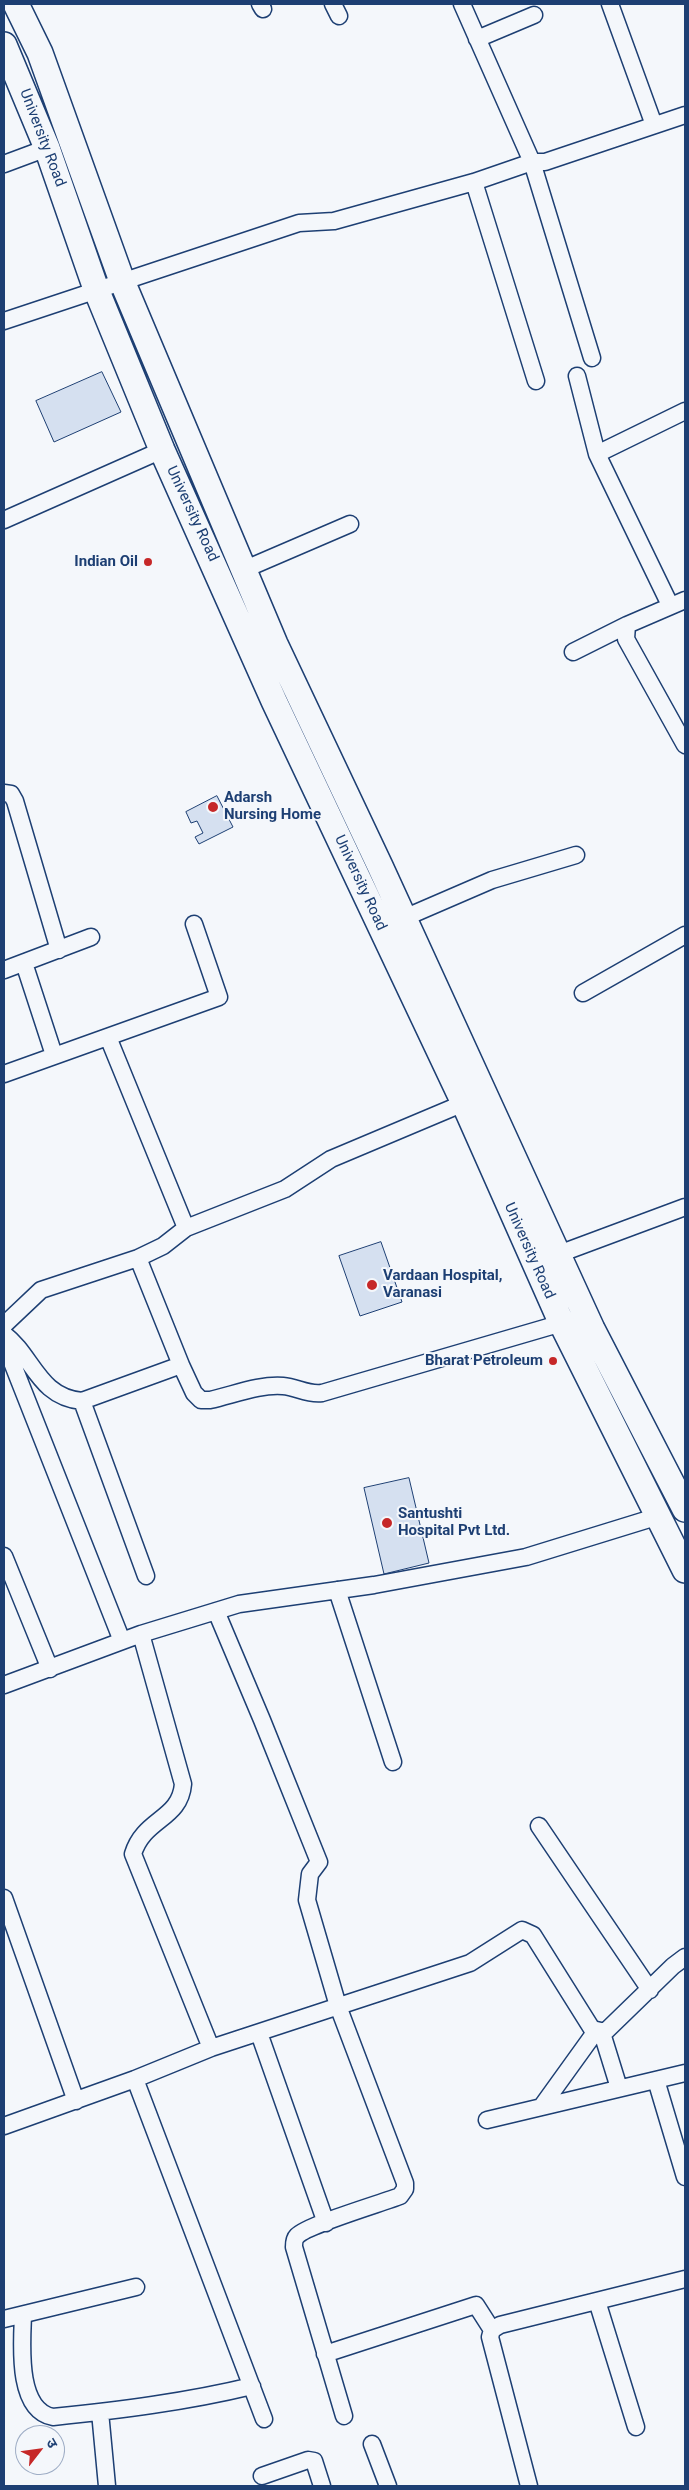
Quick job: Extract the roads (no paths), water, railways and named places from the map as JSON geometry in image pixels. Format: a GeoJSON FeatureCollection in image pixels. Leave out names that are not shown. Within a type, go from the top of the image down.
{"type":"FeatureCollection","features":[{"type":"Feature","properties":{"kind":"main road"},"geometry":{"type":"LineString","coordinates":[[16,4],[40,53],[122,281],[275,644],[404,918],[586,1316],[685,1509]]}},
{"type":"Feature","properties":{"kind":"main road","name":"University Road"},"geometry":{"type":"LineString","coordinates":[[4,45],[10,77],[46,148],[96,289],[162,450],[274,701],[464,1104],[562,1324],[660,1516],[685,1570]]}},
{"type":"Feature","properties":{"kind":"street"},"geometry":{"type":"LineString","coordinates":[[462,4],[532,162],[592,358]]}},
{"type":"Feature","properties":{"kind":"street"},"geometry":{"type":"LineString","coordinates":[[610,4],[654,126]]}},
{"type":"Feature","properties":{"kind":"street"},"geometry":{"type":"LineString","coordinates":[[477,39],[534,15]]}},
{"type":"Feature","properties":{"kind":"street"},"geometry":{"type":"LineString","coordinates":[[4,321],[299,223],[334,221],[474,182],[532,162],[545,162],[685,115]]}},
{"type":"Feature","properties":{"kind":"street"},"geometry":{"type":"LineString","coordinates":[[4,164],[46,148]]}},
{"type":"Feature","properties":{"kind":"street"},"geometry":{"type":"LineString","coordinates":[[474,182],[536,381]]}},
{"type":"Feature","properties":{"kind":"street"},"geometry":{"type":"LineString","coordinates":[[573,652],[627,625],[678,603],[596,454],[577,376]]}},
{"type":"Feature","properties":{"kind":"street"},"geometry":{"type":"LineString","coordinates":[[596,454],[685,411]]}},
{"type":"Feature","properties":{"kind":"street"},"geometry":{"type":"LineString","coordinates":[[4,520],[162,450]]}},
{"type":"Feature","properties":{"kind":"street"},"geometry":{"type":"LineString","coordinates":[[243,570],[350,524]]}},
{"type":"Feature","properties":{"kind":"street"},"geometry":{"type":"LineString","coordinates":[[627,625],[626,639],[685,745]]}},
{"type":"Feature","properties":{"kind":"street"},"geometry":{"type":"LineString","coordinates":[[4,793],[11,794],[15,801],[59,950]]}},
{"type":"Feature","properties":{"kind":"street"},"geometry":{"type":"LineString","coordinates":[[404,918],[492,880],[576,855]]}},
{"type":"Feature","properties":{"kind":"street"},"geometry":{"type":"LineString","coordinates":[[4,1074],[219,997],[194,924]]}},
{"type":"Feature","properties":{"kind":"street"},"geometry":{"type":"LineString","coordinates":[[582,993],[685,935]]}},
{"type":"Feature","properties":{"kind":"street"},"geometry":{"type":"LineString","coordinates":[[4,970],[91,937]]}},
{"type":"Feature","properties":{"kind":"street"},"geometry":{"type":"LineString","coordinates":[[24,963],[54,1055]]}},
{"type":"Feature","properties":{"kind":"street"},"geometry":{"type":"LineString","coordinates":[[108,1037],[186,1228]]}},
{"type":"Feature","properties":{"kind":"street"},"geometry":{"type":"LineString","coordinates":[[4,1325],[41,1290],[138,1258],[168,1243],[186,1228],[285,1189],[331,1159],[464,1104]]}},
{"type":"Feature","properties":{"kind":"street"},"geometry":{"type":"LineString","coordinates":[[534,1263],[685,1207]]}},
{"type":"Feature","properties":{"kind":"street"},"geometry":{"type":"LineString","coordinates":[[138,1258],[181,1365],[194,1393],[201,1400],[210,1400],[273,1386],[285,1386],[312,1394],[586,1316]]}},
{"type":"Feature","properties":{"kind":"street"},"geometry":{"type":"LineString","coordinates":[[4,1334],[15,1343],[41,1382],[72,1400],[82,1401],[181,1365]]}},
{"type":"Feature","properties":{"kind":"street"},"geometry":{"type":"LineString","coordinates":[[4,1342],[122,1641]]}},
{"type":"Feature","properties":{"kind":"street"},"geometry":{"type":"LineString","coordinates":[[82,1401],[146,1576]]}},
{"type":"Feature","properties":{"kind":"street"},"geometry":{"type":"LineString","coordinates":[[4,1685],[141,1634],[239,1604],[338,1590],[526,1557],[660,1516]]}},
{"type":"Feature","properties":{"kind":"street"},"geometry":{"type":"LineString","coordinates":[[4,1556],[50,1669]]}},
{"type":"Feature","properties":{"kind":"street"},"geometry":{"type":"LineString","coordinates":[[338,1590],[393,1762]]}},
{"type":"Feature","properties":{"kind":"street"},"geometry":{"type":"LineString","coordinates":[[216,1611],[319,1862],[310,1874],[307,1900],[338,2006],[405,2183],[405,2189],[400,2196],[301,2234],[294,2243],[344,2416]]}},
{"type":"Feature","properties":{"kind":"street"},"geometry":{"type":"LineString","coordinates":[[141,1634],[183,1784],[182,1795],[176,1807],[144,1833],[137,1842],[133,1854],[211,2048]]}},
{"type":"Feature","properties":{"kind":"street"},"geometry":{"type":"LineString","coordinates":[[539,1826],[650,1990]]}},
{"type":"Feature","properties":{"kind":"street"},"geometry":{"type":"LineString","coordinates":[[4,1898],[76,2101]]}},
{"type":"Feature","properties":{"kind":"street"},"geometry":{"type":"LineString","coordinates":[[4,2126],[135,2080],[211,2048],[470,1963],[518,1931],[525,1930],[533,1935],[599,2032],[619,2088]]}},
{"type":"Feature","properties":{"kind":"street"},"geometry":{"type":"LineString","coordinates":[[542,2106],[599,2032],[650,1990],[672,1966],[685,1956]]}},
{"type":"Feature","properties":{"kind":"street"},"geometry":{"type":"LineString","coordinates":[[259,2033],[326,2223]]}},
{"type":"Feature","properties":{"kind":"street"},"geometry":{"type":"LineString","coordinates":[[487,2120],[685,2073]]}},
{"type":"Feature","properties":{"kind":"street"},"geometry":{"type":"LineString","coordinates":[[135,2080],[218,2291],[264,2420]]}},
{"type":"Feature","properties":{"kind":"street"},"geometry":{"type":"LineString","coordinates":[[656,2080],[685,2177]]}},
{"type":"Feature","properties":{"kind":"street"},"geometry":{"type":"LineString","coordinates":[[530,2486],[490,2337],[492,2330],[500,2324],[685,2279]]}},
{"type":"Feature","properties":{"kind":"street"},"geometry":{"type":"LineString","coordinates":[[4,2319],[136,2287]]}},
{"type":"Feature","properties":{"kind":"street"},"geometry":{"type":"LineString","coordinates":[[597,2301],[636,2427]]}},
{"type":"Feature","properties":{"kind":"street"},"geometry":{"type":"LineString","coordinates":[[326,2354],[476,2305],[492,2330]]}},
{"type":"Feature","properties":{"kind":"street"},"geometry":{"type":"LineString","coordinates":[[23,2315],[24,2380],[39,2410],[45,2416],[53,2417],[100,2412],[192,2400],[252,2386]]}},
{"type":"Feature","properties":{"kind":"street"},"geometry":{"type":"LineString","coordinates":[[100,2412],[107,2486]]}},
{"type":"Feature","properties":{"kind":"street"},"geometry":{"type":"LineString","coordinates":[[372,2444],[388,2486]]}},
{"type":"Feature","properties":{"kind":"street"},"geometry":{"type":"LineString","coordinates":[[262,2476],[308,2460],[314,2461],[322,2486]]}},
{"type":"Feature","properties":{"kind":"place","name":"Indian Oil"},"geometry":{"type":"Point","coordinates":[148,562]}},
{"type":"Feature","properties":{"kind":"place","name":"Adarsh Nursing Home"},"geometry":{"type":"Point","coordinates":[213,807]}},
{"type":"Feature","properties":{"kind":"place","name":"Vardaan Hospital, Varanasi"},"geometry":{"type":"Point","coordinates":[372,1285]}},
{"type":"Feature","properties":{"kind":"place","name":"Bharat Petroleum"},"geometry":{"type":"Point","coordinates":[553,1361]}},
{"type":"Feature","properties":{"kind":"place","name":"Santushti Hospital Pvt Ltd."},"geometry":{"type":"Point","coordinates":[387,1523]}}]}
